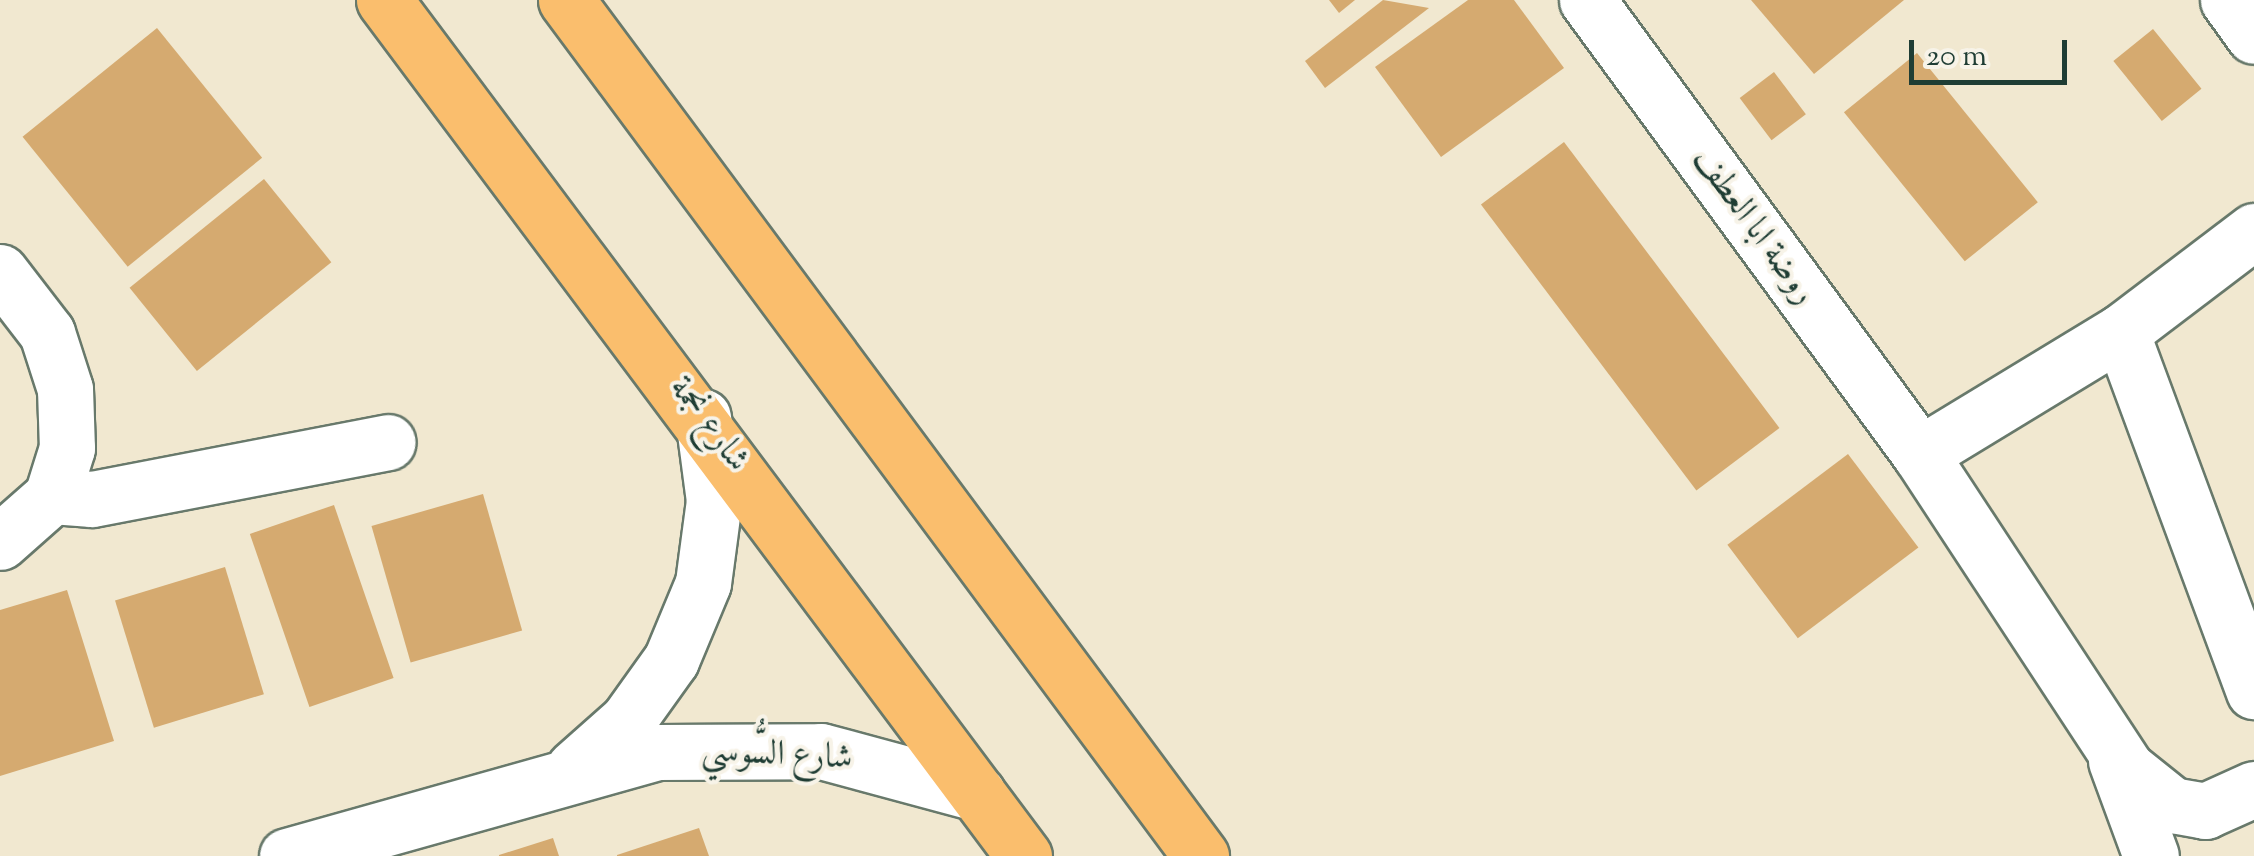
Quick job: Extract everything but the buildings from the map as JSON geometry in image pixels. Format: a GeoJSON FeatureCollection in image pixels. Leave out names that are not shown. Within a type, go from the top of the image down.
{"type":"FeatureCollection","features":[{"type":"Feature","properties":{"kind":"main road","name":"شارع نجمة"},"geometry":{"type":"LineString","coordinates":[[384,0],[704,417],[1024,856]]}},
{"type":"Feature","properties":{"kind":"main road"},"geometry":{"type":"LineString","coordinates":[[566,0],[1200,856]]}},
{"type":"Feature","properties":{"kind":"street","name":"روضة ابا العطف"},"geometry":{"type":"LineString","coordinates":[[1587,0],[1920,454],[2112,747],[2147,791],[2172,805],[2206,811],[2254,789]]}},
{"type":"Feature","properties":{"kind":"street"},"geometry":{"type":"LineString","coordinates":[[2228,0],[2254,36]]}},
{"type":"Feature","properties":{"kind":"street"},"geometry":{"type":"LineString","coordinates":[[1920,454],[2121,332],[2254,230]]}},
{"type":"Feature","properties":{"kind":"street"},"geometry":{"type":"LineString","coordinates":[[0,272],[48,333],[65,390],[60,472],[0,542]]}},
{"type":"Feature","properties":{"kind":"street"},"geometry":{"type":"LineString","coordinates":[[2121,332],[2254,692]]}},
{"type":"Feature","properties":{"kind":"street","name":"شارع السُّوسي"},"geometry":{"type":"LineString","coordinates":[[573,769],[628,720],[671,660],[702,583],[714,500],[704,417]]}},
{"type":"Feature","properties":{"kind":"street"},"geometry":{"type":"LineString","coordinates":[[60,472],[92,499],[388,442]]}},
{"type":"Feature","properties":{"kind":"street","name":"شارع السُّوسي"},"geometry":{"type":"LineString","coordinates":[[287,856],[573,769],[740,746],[821,751],[977,793]]}},
{"type":"Feature","properties":{"kind":"street"},"geometry":{"type":"LineString","coordinates":[[2112,747],[2151,856]]}}]}
